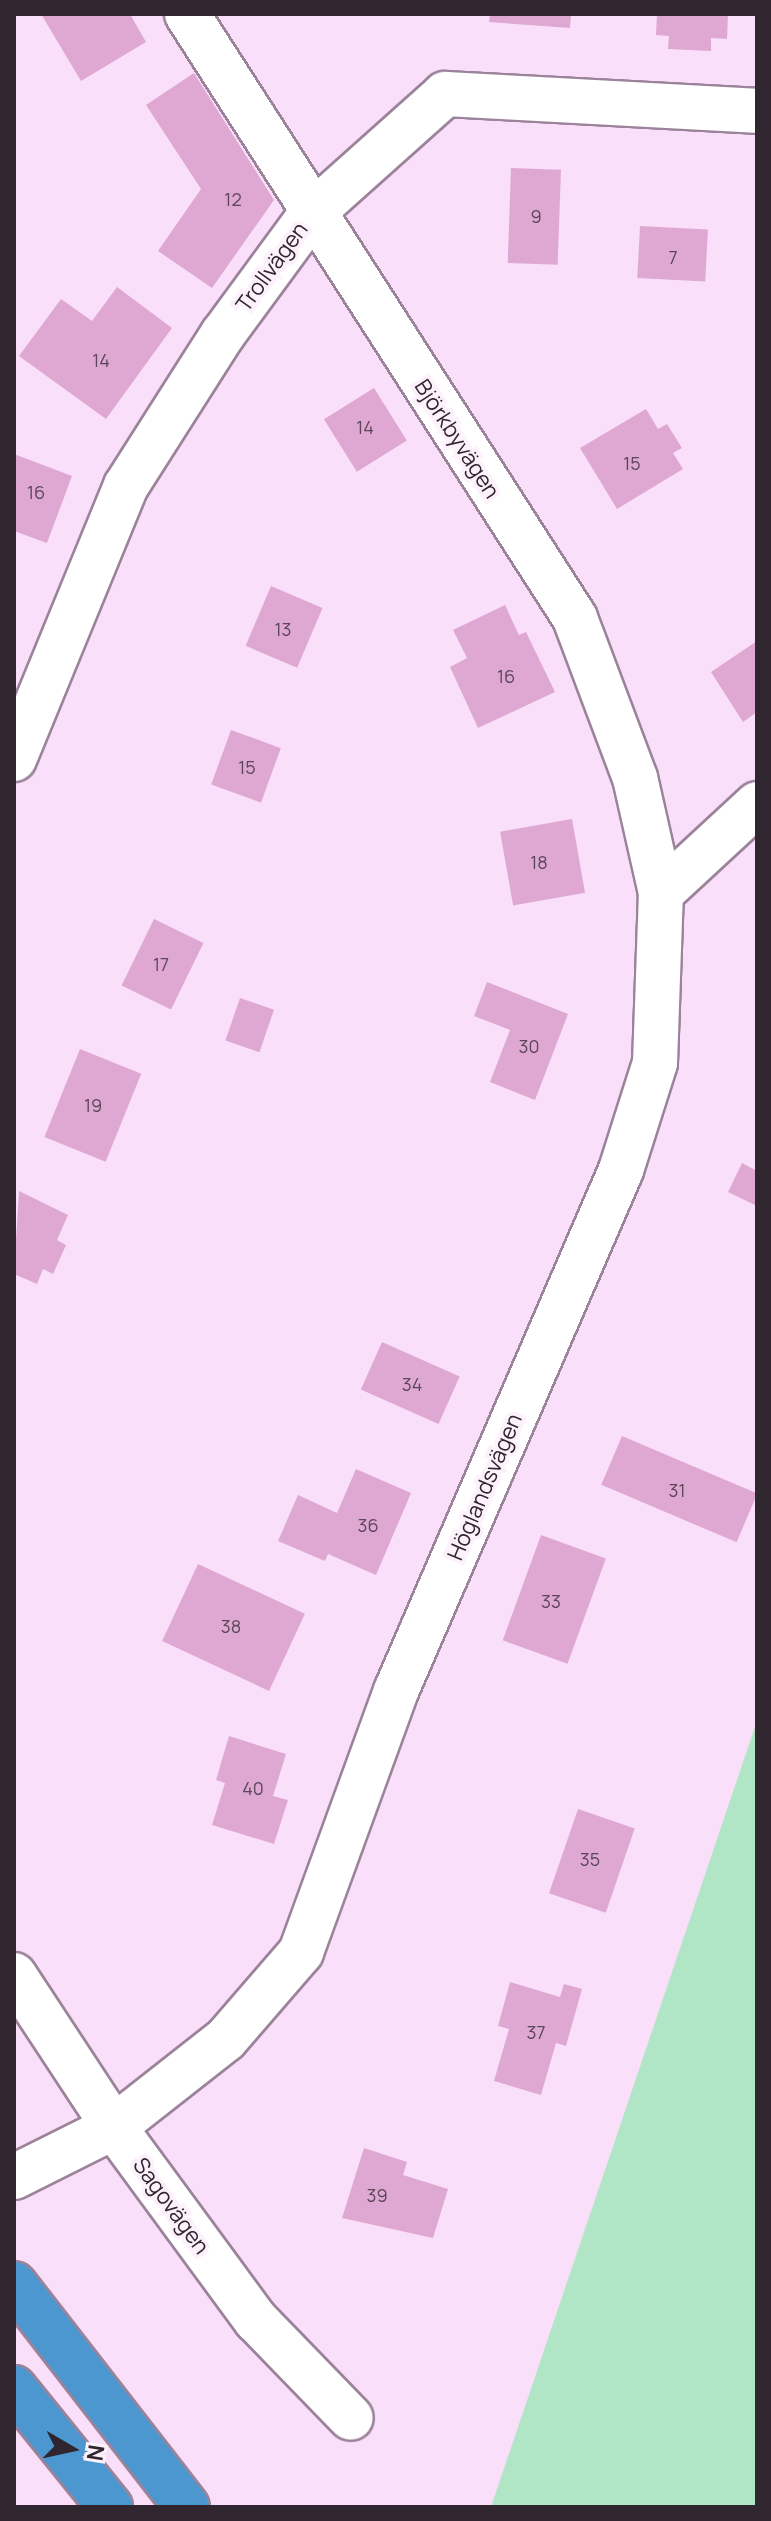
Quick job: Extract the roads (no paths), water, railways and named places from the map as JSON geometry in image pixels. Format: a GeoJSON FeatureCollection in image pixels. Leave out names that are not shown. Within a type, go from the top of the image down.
{"type":"FeatureCollection","features":[{"type":"Feature","properties":{"kind":"highway"},"geometry":{"type":"LineString","coordinates":[[14,2284],[187,2507]]}},
{"type":"Feature","properties":{"kind":"highway"},"geometry":{"type":"LineString","coordinates":[[14,2388],[110,2507]]}},
{"type":"Feature","properties":{"kind":"street","name":"Björkbyvägen"},"geometry":{"type":"LineString","coordinates":[[187,14],[311,214],[575,618],[635,778],[661,893]]}},
{"type":"Feature","properties":{"kind":"street","name":"Trollvägen"},"geometry":{"type":"LineString","coordinates":[[14,759],[126,486],[223,334],[311,214],[445,94],[757,111]]}},
{"type":"Feature","properties":{"kind":"street"},"geometry":{"type":"LineString","coordinates":[[661,893],[757,804]]}},
{"type":"Feature","properties":{"kind":"street","name":"Höglandsvägen"},"geometry":{"type":"LineString","coordinates":[[17,2176],[114,2127],[226,2039],[301,1952],[396,1691],[621,1170],[655,1063],[661,893]]}},
{"type":"Feature","properties":{"kind":"street","name":"Sagovägen"},"geometry":{"type":"LineString","coordinates":[[14,1975],[114,2127],[256,2320],[351,2418]]}}]}
